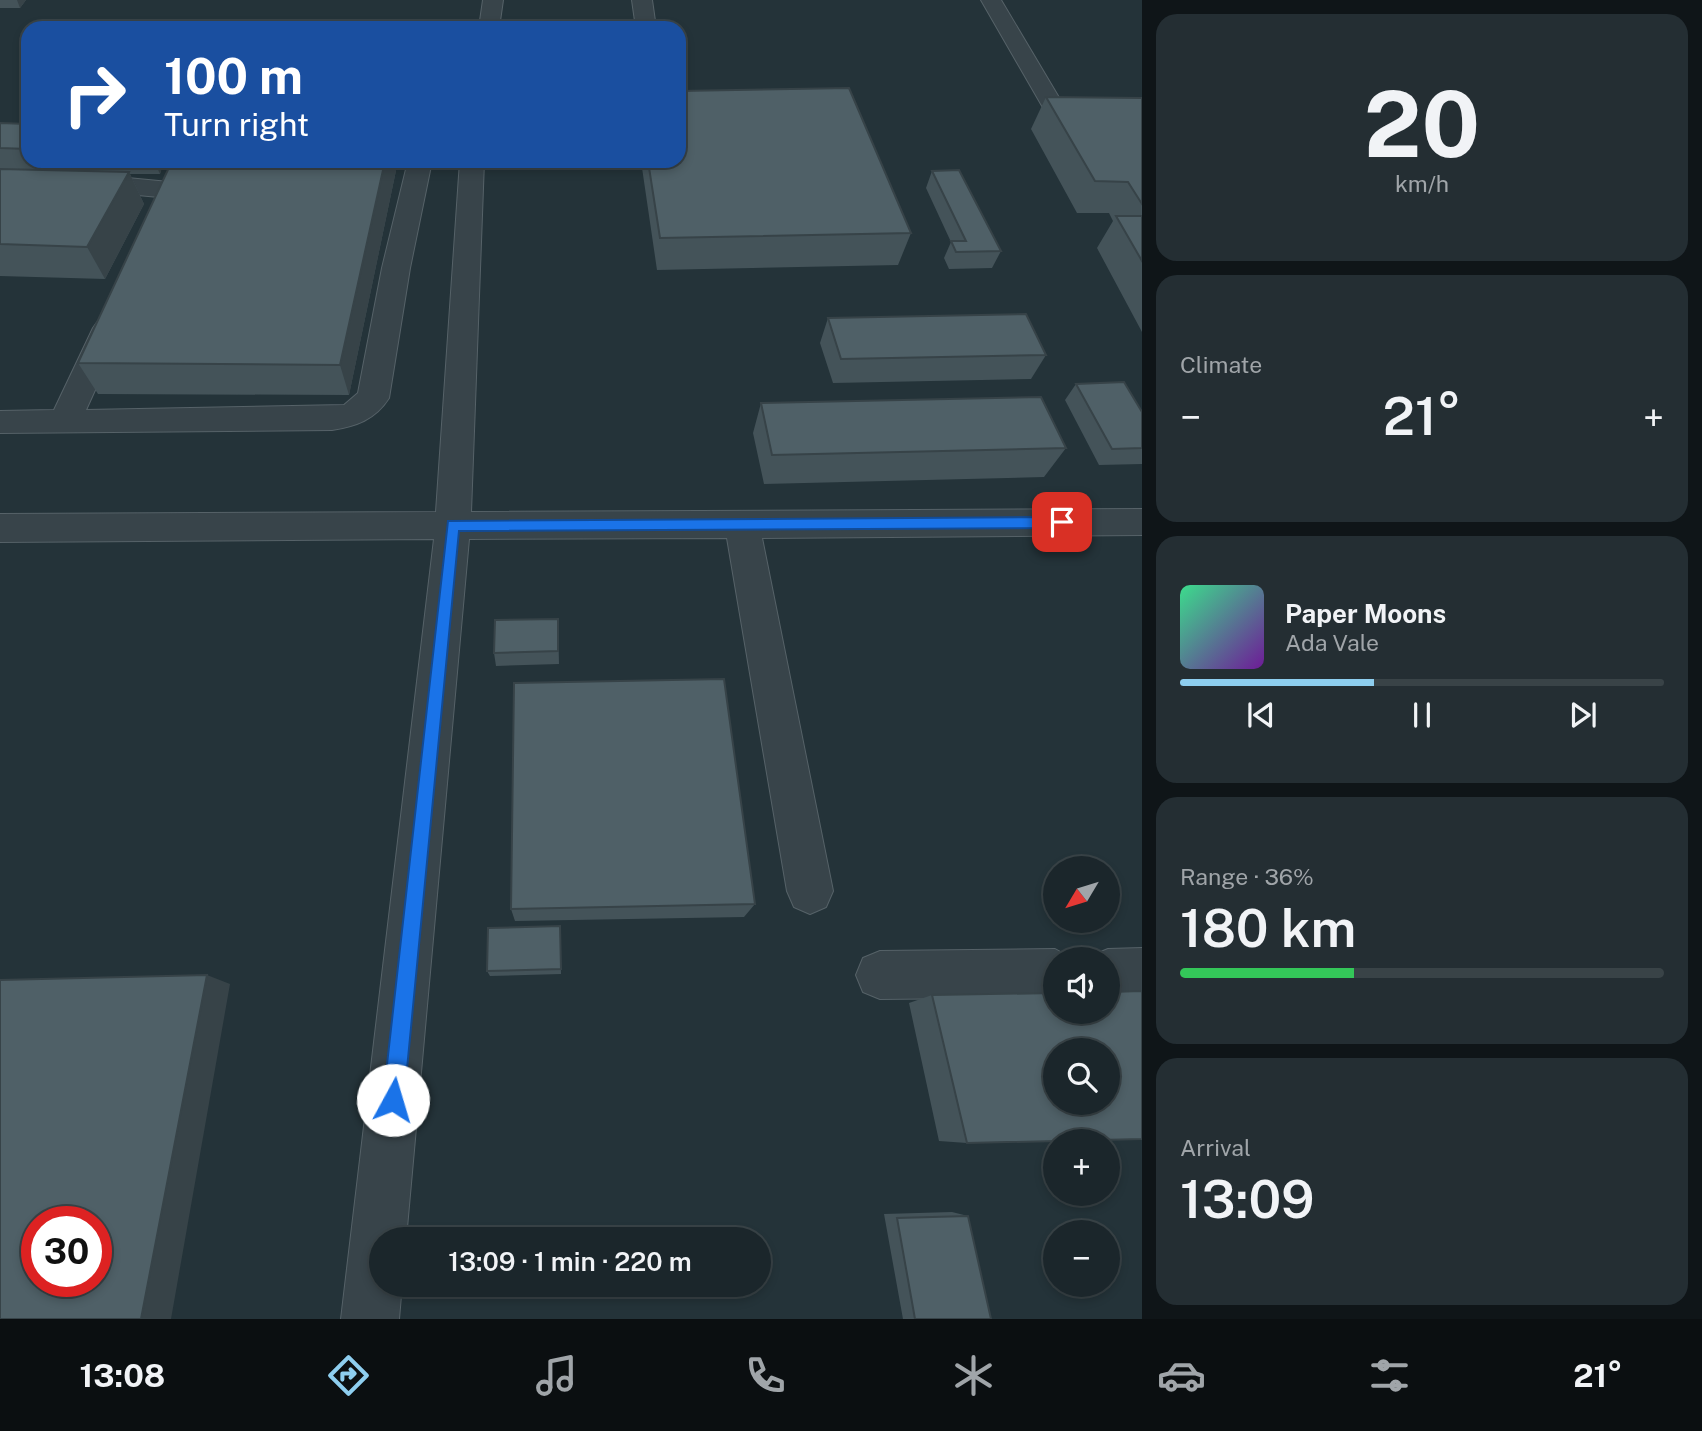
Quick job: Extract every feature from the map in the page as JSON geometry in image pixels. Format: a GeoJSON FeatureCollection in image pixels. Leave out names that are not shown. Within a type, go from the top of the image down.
{"type":"FeatureCollection","features":[{"type":"Feature","properties":{"kind":"street"},"geometry":{"type":"LineString","coordinates":[[490,21],[494,0]]}},
{"type":"Feature","properties":{"kind":"street"},"geometry":{"type":"LineString","coordinates":[[642,0],[645,21]]}},
{"type":"Feature","properties":{"kind":"street"},"geometry":{"type":"LineString","coordinates":[[991,0],[1053,106]]}},
{"type":"Feature","properties":{"kind":"street"},"geometry":{"type":"LineString","coordinates":[[0,422],[332,419],[353,415],[373,398],[396,268],[418,168]]}},
{"type":"Feature","properties":{"kind":"street"},"geometry":{"type":"LineString","coordinates":[[370,1319],[453,525],[472,168]]}},
{"type":"Feature","properties":{"kind":"street"},"geometry":{"type":"LineString","coordinates":[[0,181],[86,182],[169,192]]}},
{"type":"Feature","properties":{"kind":"street"},"geometry":{"type":"LineString","coordinates":[[65,422],[120,300]]}},
{"type":"Feature","properties":{"kind":"street"},"geometry":{"type":"LineString","coordinates":[[0,527],[1142,522]]}},
{"type":"Feature","properties":{"kind":"street"},"geometry":{"type":"LineString","coordinates":[[742,524],[810,891]]}},
{"type":"Feature","properties":{"kind":"street"},"geometry":{"type":"LineString","coordinates":[[1120,973],[1142,972]]}},
{"type":"Feature","properties":{"kind":"street"},"geometry":{"type":"LineString","coordinates":[[880,975],[1043,973]]}},
{"type":"Feature","properties":{"kind":"building"},"geometry":{"type":"Polygon","coordinates":[[[849,88],[911,233],[660,238],[649,168],[686,168],[686,91],[849,88]]]}},
{"type":"Feature","properties":{"kind":"building"},"geometry":{"type":"Polygon","coordinates":[[[1046,97],[1142,98],[1142,204],[1128,182],[1095,181],[1046,97]]]}},
{"type":"Feature","properties":{"kind":"building"},"geometry":{"type":"Polygon","coordinates":[[[0,123],[21,124],[21,149],[0,148],[0,123]]]}},
{"type":"Feature","properties":{"kind":"building"},"geometry":{"type":"Polygon","coordinates":[[[169,168],[383,168],[340,365],[78,363],[169,168]]]}},
{"type":"Feature","properties":{"kind":"building"},"geometry":{"type":"Polygon","coordinates":[[[0,169],[129,172],[87,247],[0,244],[0,169]]]}},
{"type":"Feature","properties":{"kind":"building"},"geometry":{"type":"Polygon","coordinates":[[[959,170],[1001,251],[956,252],[951,241],[966,241],[932,171],[959,170]]]}},
{"type":"Feature","properties":{"kind":"building"},"geometry":{"type":"Polygon","coordinates":[[[1116,216],[1142,216],[1142,261],[1116,216]]]}},
{"type":"Feature","properties":{"kind":"building"},"geometry":{"type":"Polygon","coordinates":[[[1026,314],[1046,355],[841,359],[828,318],[1026,314]]]}},
{"type":"Feature","properties":{"kind":"building"},"geometry":{"type":"Polygon","coordinates":[[[1124,382],[1142,412],[1142,448],[1112,449],[1076,384],[1124,382]]]}},
{"type":"Feature","properties":{"kind":"building"},"geometry":{"type":"Polygon","coordinates":[[[1041,397],[1066,448],[772,455],[761,403],[1041,397]]]}},
{"type":"Feature","properties":{"kind":"building"},"geometry":{"type":"Polygon","coordinates":[[[558,619],[558,651],[494,653],[495,620],[558,619]]]}},
{"type":"Feature","properties":{"kind":"building"},"geometry":{"type":"Polygon","coordinates":[[[724,679],[755,904],[511,909],[514,683],[724,679]]]}},
{"type":"Feature","properties":{"kind":"building"},"geometry":{"type":"Polygon","coordinates":[[[560,926],[561,969],[487,971],[488,928],[560,926]]]}},
{"type":"Feature","properties":{"kind":"building"},"geometry":{"type":"Polygon","coordinates":[[[207,975],[141,1319],[0,1319],[0,980],[207,975]]]}},
{"type":"Feature","properties":{"kind":"building"},"geometry":{"type":"Polygon","coordinates":[[[1142,991],[1142,1139],[1120,1140],[1120,1129],[1043,1129],[1043,1141],[967,1143],[932,995],[1043,993],[1043,1024],[1120,1024],[1120,992],[1142,991]]]}},
{"type":"Feature","properties":{"kind":"building"},"geometry":{"type":"Polygon","coordinates":[[[968,1216],[991,1319],[915,1319],[897,1218],[968,1216]]]}},
{"type":"Feature","properties":{"kind":"route"},"geometry":{"type":"LineString","coordinates":[[393,1100],[453,525],[1062,522]]}}]}
